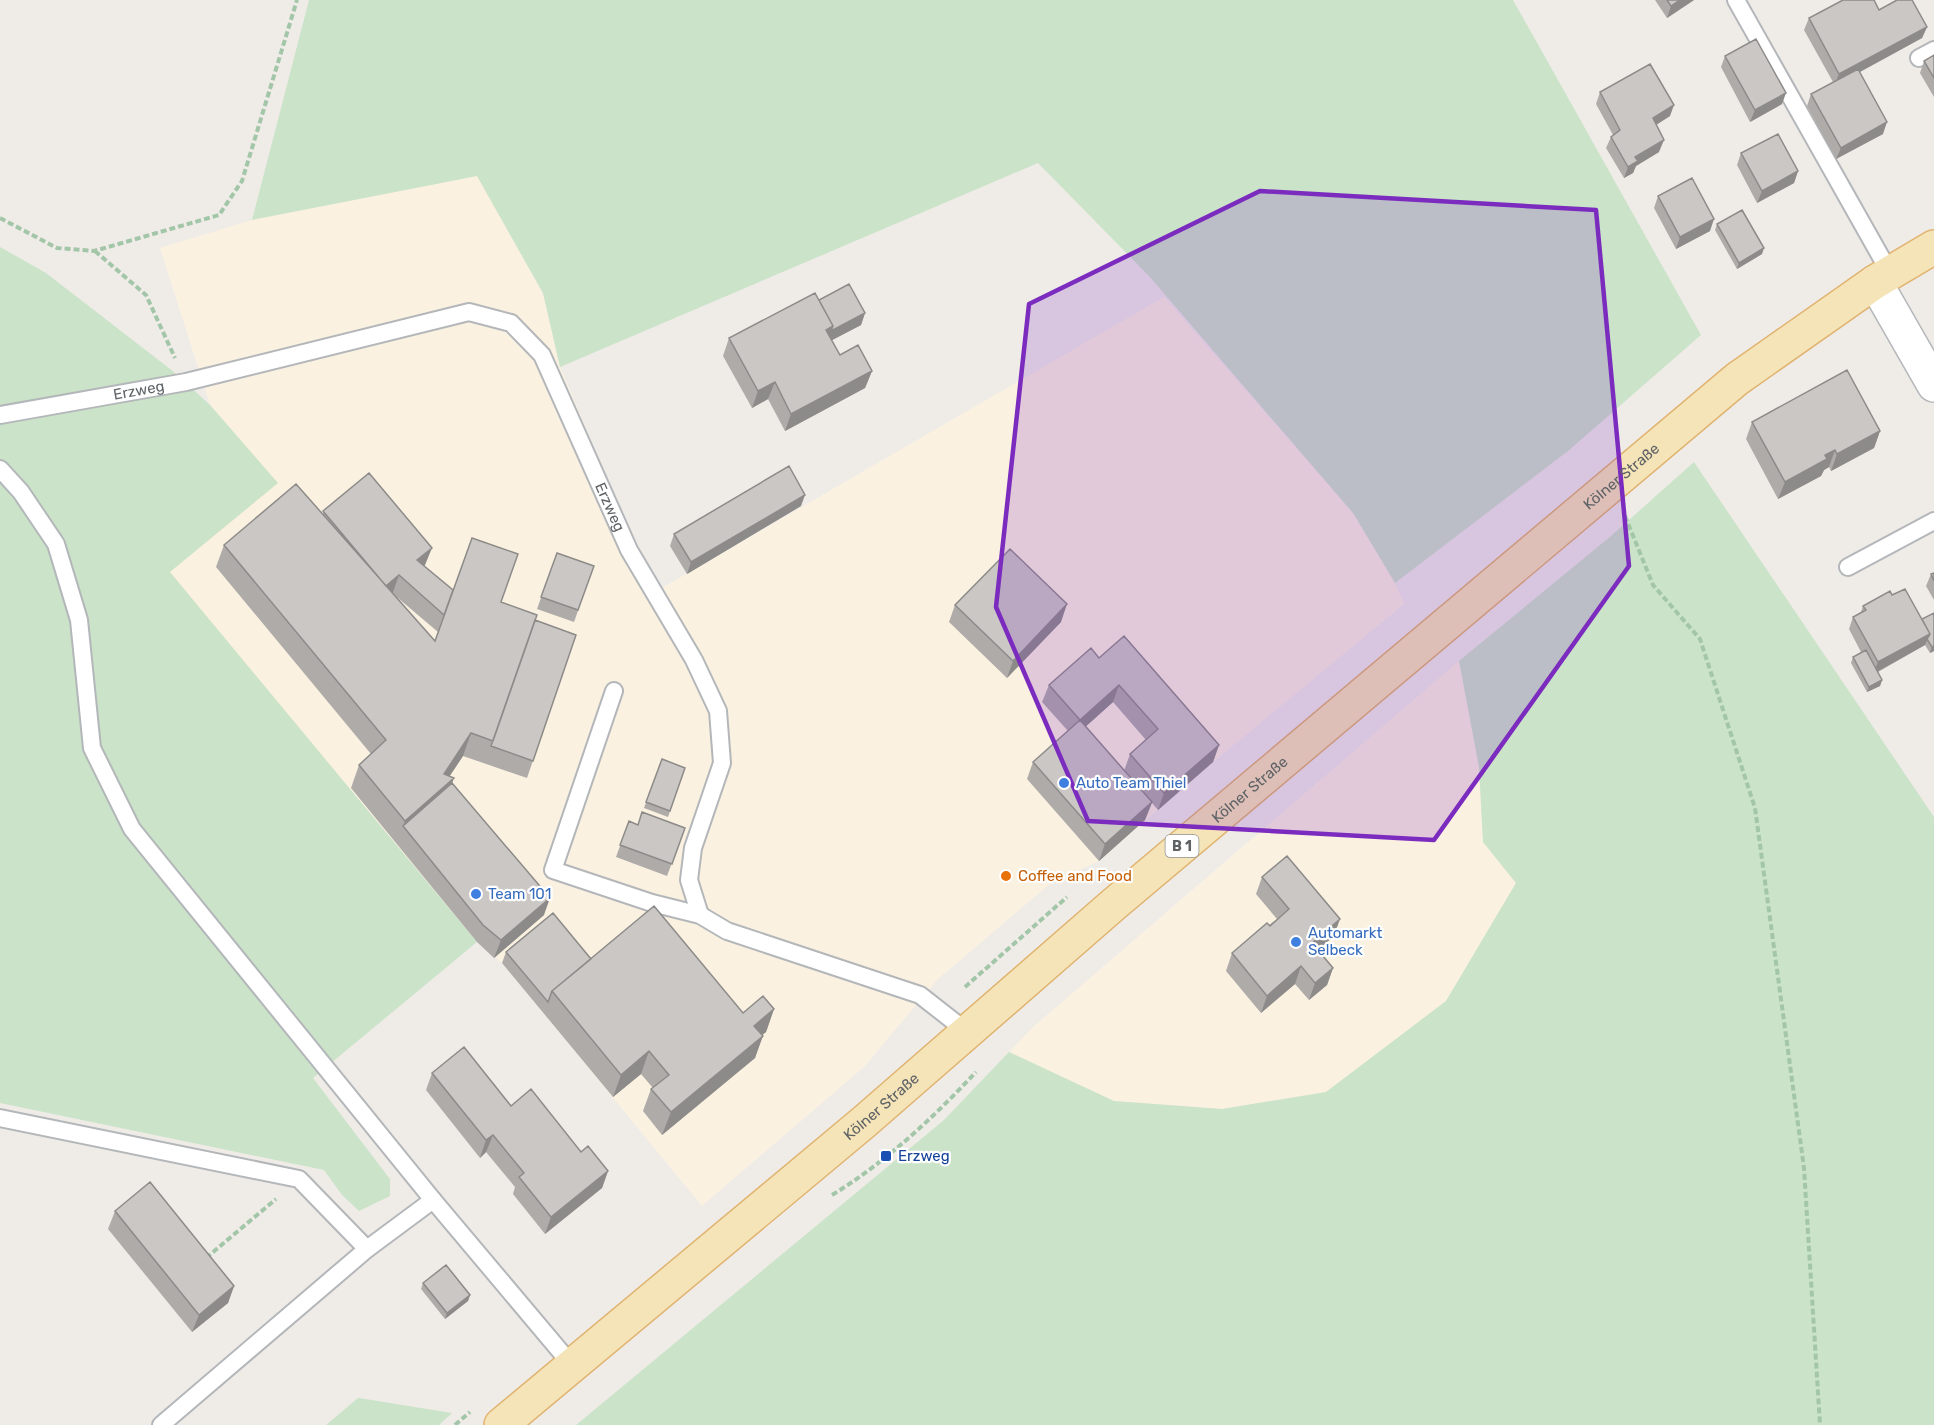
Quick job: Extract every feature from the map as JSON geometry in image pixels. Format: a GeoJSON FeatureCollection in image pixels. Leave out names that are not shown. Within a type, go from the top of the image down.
{"type":"FeatureCollection","features":[{"type":"Feature","properties":{"kind":"main road","name":"Kölner Straße"},"geometry":{"type":"LineString","coordinates":[[501,1425],[864,1122],[966,1031],[1737,379],[1882,277],[1934,247]]}},
{"type":"Feature","properties":{"kind":"street"},"geometry":{"type":"LineString","coordinates":[[1882,277],[1934,385]]}},
{"type":"Feature","properties":{"kind":"lane"},"geometry":{"type":"LineString","coordinates":[[1736,0],[1882,277]]}},
{"type":"Feature","properties":{"kind":"lane"},"geometry":{"type":"LineString","coordinates":[[1919,58],[1934,50]]}},
{"type":"Feature","properties":{"kind":"lane","name":"Erzweg"},"geometry":{"type":"LineString","coordinates":[[0,415],[186,382],[468,312],[510,323],[542,355],[629,550],[694,660],[718,711],[722,763],[693,848],[689,880],[700,915]]}},
{"type":"Feature","properties":{"kind":"lane"},"geometry":{"type":"LineString","coordinates":[[0,469],[21,492],[56,544],[79,620],[92,748],[132,829],[433,1200],[571,1365]]}},
{"type":"Feature","properties":{"kind":"lane"},"geometry":{"type":"LineString","coordinates":[[1848,567],[1934,521]]}},
{"type":"Feature","properties":{"kind":"lane"},"geometry":{"type":"LineString","coordinates":[[615,691],[554,870],[652,903],[700,915],[727,931],[920,995],[966,1031]]}},
{"type":"Feature","properties":{"kind":"lane"},"geometry":{"type":"LineString","coordinates":[[0,1118],[299,1179],[367,1249]]}},
{"type":"Feature","properties":{"kind":"lane"},"geometry":{"type":"LineString","coordinates":[[161,1425],[367,1249],[433,1200]]}},
{"type":"Feature","properties":{"kind":"path"},"geometry":{"type":"LineString","coordinates":[[0,218],[57,248],[94,251],[219,215],[242,181],[297,0]]}},
{"type":"Feature","properties":{"kind":"path"},"geometry":{"type":"LineString","coordinates":[[94,251],[146,295],[186,382]]}},
{"type":"Feature","properties":{"kind":"path"},"geometry":{"type":"LineString","coordinates":[[1624,513],[1653,585],[1700,639],[1755,808],[1804,1168],[1820,1425]]}},
{"type":"Feature","properties":{"kind":"path"},"geometry":{"type":"LineString","coordinates":[[973,977],[1053,909]]}},
{"type":"Feature","properties":{"kind":"path"},"geometry":{"type":"LineString","coordinates":[[855,1181],[938,1113]]}},
{"type":"Feature","properties":{"kind":"path"},"geometry":{"type":"LineString","coordinates":[[197,1265],[299,1179]]}},
{"type":"Feature","properties":{"kind":"highlighted area"},"geometry":{"type":"Polygon","coordinates":[[[1260,191],[1596,210],[1629,566],[1434,840],[1088,821],[996,607],[1029,304],[1260,191]]]}},
{"type":"Feature","properties":{"kind":"shaded area"},"geometry":{"type":"Polygon","coordinates":[[[477,176],[543,294],[560,367],[655,592],[1164,297],[1353,513],[1392,576],[1404,604],[1213,762],[1099,861],[1051,883],[938,979],[864,1067],[702,1206],[502,963],[477,942],[169,572],[277,483],[210,405],[160,248],[252,220],[477,176]]]}},
{"type":"Feature","properties":{"kind":"shaded area"},"geometry":{"type":"Polygon","coordinates":[[[1459,661],[1479,767],[1483,842],[1516,883],[1446,1001],[1326,1092],[1222,1109],[1114,1101],[1009,1052],[1034,1026],[1459,661]]]}},
{"type":"Feature","properties":{"kind":"green space"},"geometry":{"type":"Polygon","coordinates":[[[309,0],[1513,0],[1701,335],[1568,451],[1395,583],[1353,513],[1149,276],[1038,163],[560,367],[543,293],[477,176],[252,220],[309,0]]]}},
{"type":"Feature","properties":{"kind":"green space"},"geometry":{"type":"Polygon","coordinates":[[[0,247],[46,273],[174,372],[210,405],[278,483],[170,572],[477,942],[313,1078],[390,1179],[390,1196],[359,1211],[342,1195],[324,1170],[0,1103],[0,247]]]}},
{"type":"Feature","properties":{"kind":"green space"},"geometry":{"type":"Polygon","coordinates":[[[1694,462],[1934,817],[1934,1425],[576,1425],[944,1120],[1009,1052],[1114,1101],[1222,1109],[1326,1092],[1446,1001],[1516,883],[1483,842],[1479,767],[1459,661],[1611,536],[1694,462]]]}},
{"type":"Feature","properties":{"kind":"green space"},"geometry":{"type":"Polygon","coordinates":[[[358,1398],[452,1413],[439,1425],[326,1425],[358,1398]]]}},
{"type":"Feature","properties":{"kind":"building"},"geometry":{"type":"Polygon","coordinates":[[[1667,0],[1680,0],[1671,6],[1667,0]]]}},
{"type":"Feature","properties":{"kind":"building"},"geometry":{"type":"Polygon","coordinates":[[[1843,0],[1874,0],[1879,10],[1897,0],[1912,0],[1927,27],[1839,74],[1809,18],[1843,0]]]}},
{"type":"Feature","properties":{"kind":"building"},"geometry":{"type":"Polygon","coordinates":[[[1756,39],[1786,93],[1755,110],[1725,56],[1756,39]]]}},
{"type":"Feature","properties":{"kind":"building"},"geometry":{"type":"Polygon","coordinates":[[[1934,55],[1934,78],[1924,61],[1934,55]]]}},
{"type":"Feature","properties":{"kind":"building"},"geometry":{"type":"Polygon","coordinates":[[[1650,64],[1674,105],[1653,118],[1664,140],[1635,157],[1638,161],[1628,167],[1611,137],[1620,130],[1600,92],[1650,64]]]}},
{"type":"Feature","properties":{"kind":"building"},"geometry":{"type":"Polygon","coordinates":[[[1858,69],[1887,122],[1841,148],[1811,94],[1858,69]]]}},
{"type":"Feature","properties":{"kind":"building"},"geometry":{"type":"Polygon","coordinates":[[[1778,134],[1798,171],[1762,191],[1741,153],[1778,134]]]}},
{"type":"Feature","properties":{"kind":"building"},"geometry":{"type":"Polygon","coordinates":[[[1692,178],[1714,219],[1680,237],[1658,196],[1692,178]]]}},
{"type":"Feature","properties":{"kind":"building"},"geometry":{"type":"Polygon","coordinates":[[[1742,210],[1764,248],[1739,263],[1717,224],[1742,210]]]}},
{"type":"Feature","properties":{"kind":"building"},"geometry":{"type":"Polygon","coordinates":[[[849,284],[865,313],[831,331],[833,326],[819,300],[849,284]]]}},
{"type":"Feature","properties":{"kind":"building"},"geometry":{"type":"Polygon","coordinates":[[[815,293],[833,326],[826,330],[840,355],[858,345],[872,371],[791,414],[775,382],[758,391],[729,338],[815,293]]]}},
{"type":"Feature","properties":{"kind":"building"},"geometry":{"type":"Polygon","coordinates":[[[1847,370],[1880,431],[1837,454],[1835,450],[1825,455],[1827,459],[1785,482],[1752,422],[1847,370]]]}},
{"type":"Feature","properties":{"kind":"building"},"geometry":{"type":"Polygon","coordinates":[[[789,466],[805,495],[691,562],[674,534],[789,466]]]}},
{"type":"Feature","properties":{"kind":"building"},"geometry":{"type":"Polygon","coordinates":[[[369,473],[432,548],[417,560],[453,590],[444,615],[399,575],[386,586],[323,511],[369,473]]]}},
{"type":"Feature","properties":{"kind":"building"},"geometry":{"type":"Polygon","coordinates":[[[296,484],[435,641],[472,538],[518,554],[501,602],[537,615],[493,741],[471,733],[444,774],[454,778],[405,821],[359,765],[386,740],[224,545],[296,484]]]}},
{"type":"Feature","properties":{"kind":"building"},"geometry":{"type":"Polygon","coordinates":[[[1010,549],[1067,604],[1013,661],[955,605],[1010,549]]]}},
{"type":"Feature","properties":{"kind":"building"},"geometry":{"type":"Polygon","coordinates":[[[557,553],[594,566],[578,610],[541,597],[557,553]]]}},
{"type":"Feature","properties":{"kind":"building"},"geometry":{"type":"Polygon","coordinates":[[[1905,589],[1930,634],[1878,662],[1853,617],[1866,610],[1863,606],[1890,591],[1892,595],[1905,589]]]}},
{"type":"Feature","properties":{"kind":"building"},"geometry":{"type":"Polygon","coordinates":[[[1934,613],[1934,646],[1932,647],[1927,639],[1930,634],[1922,619],[1934,613]]]}},
{"type":"Feature","properties":{"kind":"building"},"geometry":{"type":"Polygon","coordinates":[[[535,620],[576,635],[533,761],[491,746],[535,620]]]}},
{"type":"Feature","properties":{"kind":"building"},"geometry":{"type":"Polygon","coordinates":[[[1124,636],[1219,745],[1164,793],[1130,754],[1158,729],[1119,685],[1080,720],[1049,685],[1091,648],[1099,658],[1124,636]]]}},
{"type":"Feature","properties":{"kind":"building"},"geometry":{"type":"Polygon","coordinates":[[[1866,650],[1882,680],[1869,687],[1853,657],[1866,650]]]}},
{"type":"Feature","properties":{"kind":"building"},"geometry":{"type":"Polygon","coordinates":[[[1080,720],[1152,802],[1105,844],[1033,762],[1080,720]]]}},
{"type":"Feature","properties":{"kind":"building"},"geometry":{"type":"Polygon","coordinates":[[[662,759],[685,768],[670,811],[646,802],[662,759]]]}},
{"type":"Feature","properties":{"kind":"building"},"geometry":{"type":"Polygon","coordinates":[[[452,783],[550,898],[501,940],[483,925],[403,826],[452,783]]]}},
{"type":"Feature","properties":{"kind":"building"},"geometry":{"type":"Polygon","coordinates":[[[642,812],[685,828],[672,864],[620,845],[629,821],[638,825],[642,812]]]}},
{"type":"Feature","properties":{"kind":"building","name":"Automarkt Selbeck"},"geometry":{"type":"Polygon","coordinates":[[[1287,856],[1340,919],[1312,943],[1333,968],[1315,983],[1301,966],[1267,996],[1232,953],[1267,923],[1270,926],[1289,909],[1262,877],[1287,856]]]}},
{"type":"Feature","properties":{"kind":"building"},"geometry":{"type":"Polygon","coordinates":[[[654,906],[743,1013],[763,996],[774,1009],[754,1026],[763,1036],[671,1112],[651,1089],[669,1075],[649,1051],[621,1075],[552,991],[654,906]]]}},
{"type":"Feature","properties":{"kind":"building"},"geometry":{"type":"Polygon","coordinates":[[[553,913],[591,959],[552,991],[548,1002],[506,952],[553,913]]]}},
{"type":"Feature","properties":{"kind":"building"},"geometry":{"type":"Polygon","coordinates":[[[464,1047],[511,1106],[531,1089],[581,1152],[588,1146],[608,1171],[551,1217],[519,1177],[524,1173],[493,1135],[486,1140],[432,1073],[464,1047]]]}},
{"type":"Feature","properties":{"kind":"building"},"geometry":{"type":"Polygon","coordinates":[[[150,1182],[234,1286],[199,1315],[115,1211],[150,1182]]]}},
{"type":"Feature","properties":{"kind":"building"},"geometry":{"type":"Polygon","coordinates":[[[446,1265],[470,1295],[447,1313],[423,1283],[446,1265]]]}},
{"type":"Feature","properties":{"kind":"place","name":"Auto Team Thiel"},"geometry":{"type":"Point","coordinates":[1064,783]}},
{"type":"Feature","properties":{"kind":"place","name":"Coffee and Food"},"geometry":{"type":"Point","coordinates":[1006,876]}},
{"type":"Feature","properties":{"kind":"place","name":"Team 101"},"geometry":{"type":"Point","coordinates":[476,894]}},
{"type":"Feature","properties":{"kind":"place","name":"Automarkt Selbeck"},"geometry":{"type":"Point","coordinates":[1296,942]}},
{"type":"Feature","properties":{"kind":"place","name":"Erzweg"},"geometry":{"type":"Point","coordinates":[886,1156]}}]}
